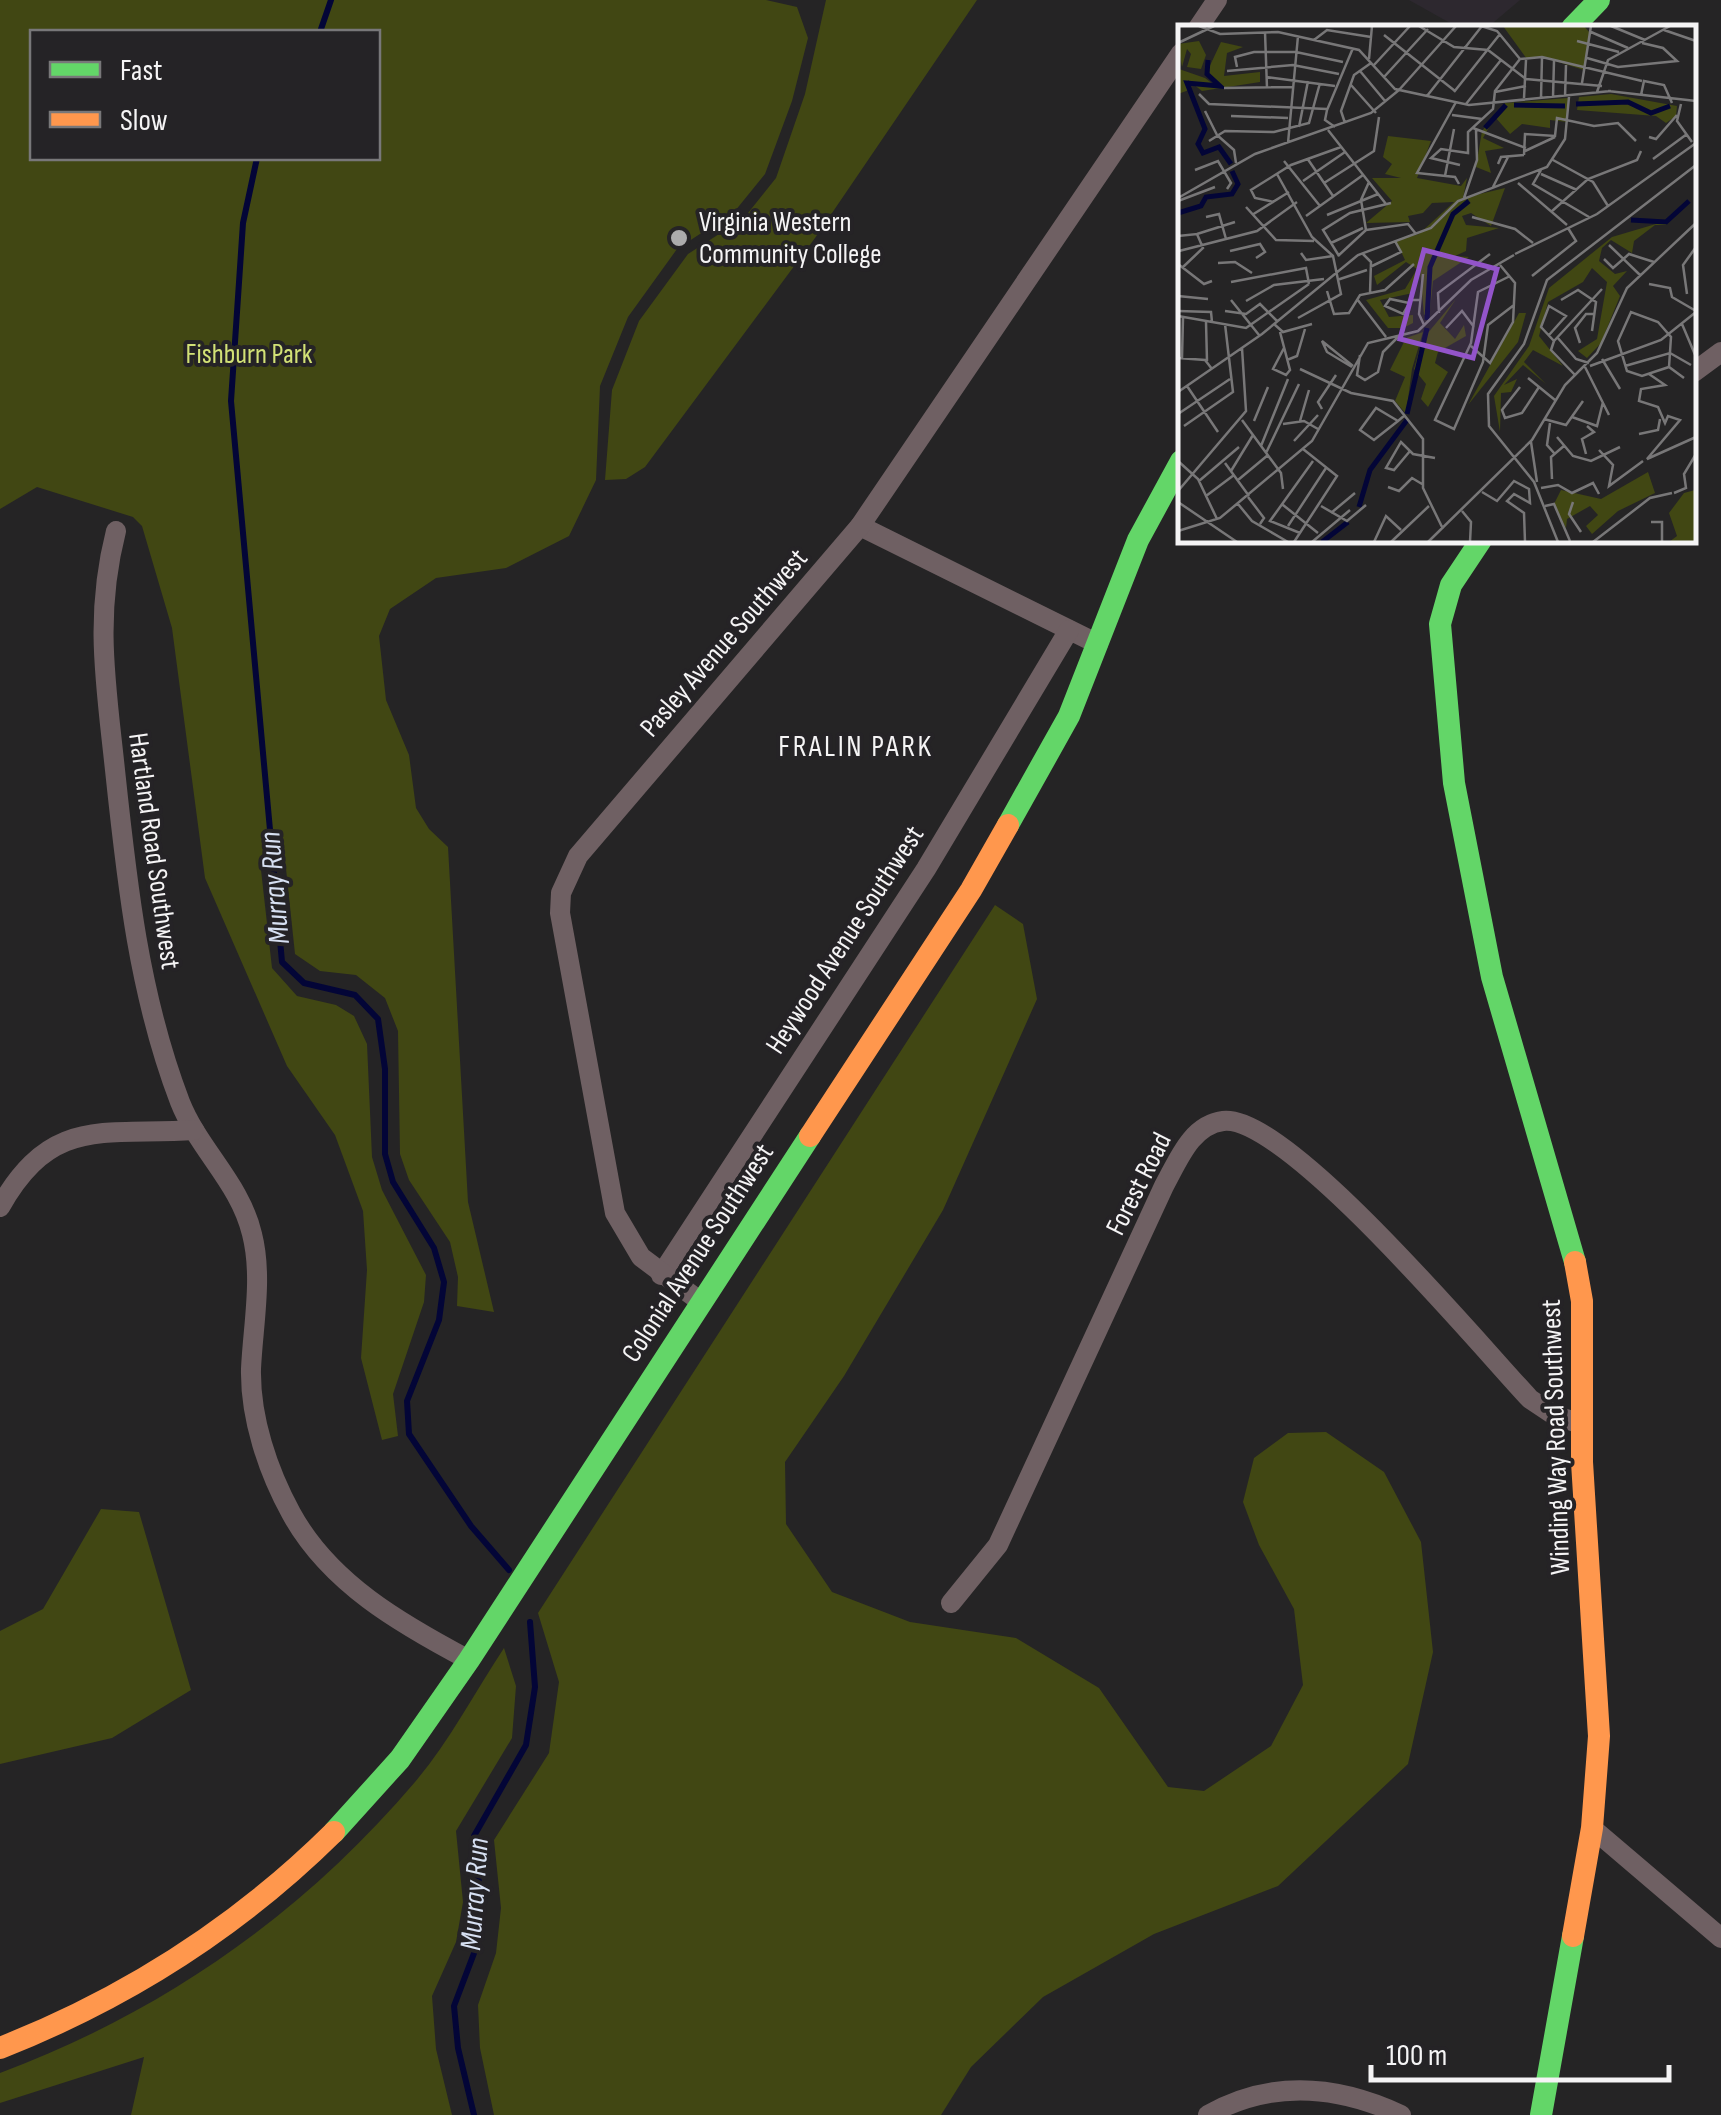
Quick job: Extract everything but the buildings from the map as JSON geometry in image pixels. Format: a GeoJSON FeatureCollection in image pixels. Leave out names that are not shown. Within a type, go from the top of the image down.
{"type":"FeatureCollection","features":[{"type":"Feature","properties":{"kind":"main road"},"geometry":{"type":"LineString","coordinates":[[1575,25],[1599,0]]}},
{"type":"Feature","properties":{"kind":"main road","name":"Colonial Avenue Southwest"},"geometry":{"type":"LineString","coordinates":[[0,2048],[62,2024],[196,1948],[301,1864],[390,1771],[469,1660],[972,890],[1037,779],[1098,644],[1138,540],[1178,466]]}},
{"type":"Feature","properties":{"kind":"main road","name":"Winding Way Road Southwest"},"geometry":{"type":"LineString","coordinates":[[1480,542],[1451,585],[1440,624],[1446,724],[1470,880],[1492,977],[1580,1278],[1584,1310],[1582,1424],[1599,1709],[1599,1780],[1540,2115]]}},
{"type":"Feature","properties":{"kind":"street"},"geometry":{"type":"LineString","coordinates":[[1200,25],[1217,0]]}},
{"type":"Feature","properties":{"kind":"street","name":"Pasley Avenue Southwest"},"geometry":{"type":"LineString","coordinates":[[701,1302],[661,1275],[625,1236],[606,1180],[560,914],[561,893],[578,856],[860,526],[1178,56]]}},
{"type":"Feature","properties":{"kind":"street"},"geometry":{"type":"LineString","coordinates":[[1696,371],[1721,352]]}},
{"type":"Feature","properties":{"kind":"street"},"geometry":{"type":"LineString","coordinates":[[860,526],[1098,644]]}},
{"type":"Feature","properties":{"kind":"street","name":"Hartland Road Southwest"},"geometry":{"type":"LineString","coordinates":[[116,531],[102,603],[100,654],[127,890],[144,984],[170,1075],[194,1130],[233,1186],[253,1236],[256,1263],[251,1375],[255,1411],[277,1486],[309,1541],[345,1580],[401,1622],[469,1660]]}},
{"type":"Feature","properties":{"kind":"street","name":"Heywood Avenue Southwest"},"geometry":{"type":"LineString","coordinates":[[661,1275],[926,868],[1068,630]]}},
{"type":"Feature","properties":{"kind":"street","name":"Forest Road"},"geometry":{"type":"LineString","coordinates":[[951,1603],[998,1546],[1164,1186],[1185,1148],[1210,1124],[1244,1122],[1300,1159],[1343,1199],[1530,1399],[1554,1415],[1582,1424]]}},
{"type":"Feature","properties":{"kind":"street"},"geometry":{"type":"LineString","coordinates":[[0,1206],[33,1161],[77,1135],[117,1129],[194,1130]]}},
{"type":"Feature","properties":{"kind":"street"},"geometry":{"type":"LineString","coordinates":[[1592,1828],[1721,1938]]}},
{"type":"Feature","properties":{"kind":"street"},"geometry":{"type":"LineString","coordinates":[[1208,2115],[1241,2100],[1304,2088],[1356,2097],[1402,2115]]}},
{"type":"Feature","properties":{"kind":"shaded area"},"geometry":{"type":"Polygon","coordinates":[[[1409,0],[1520,0],[1490,25],[1454,25],[1409,0]]]}},
{"type":"Feature","properties":{"kind":"green space","name":"Fishburn Park"},"geometry":{"type":"Polygon","coordinates":[[[0,0],[766,0],[797,7],[808,38],[792,101],[765,174],[735,211],[677,249],[628,317],[600,386],[596,480],[569,536],[506,568],[436,578],[390,609],[379,636],[386,700],[409,755],[416,808],[429,829],[448,847],[468,1202],[494,1312],[457,1306],[458,1277],[450,1242],[409,1180],[400,1154],[398,1031],[385,998],[356,975],[320,971],[295,954],[285,859],[260,861],[272,968],[297,996],[336,1005],[354,1016],[367,1044],[372,1157],[382,1190],[426,1275],[424,1302],[393,1394],[398,1436],[382,1440],[361,1358],[367,1270],[363,1211],[335,1135],[287,1066],[205,878],[172,628],[142,526],[133,517],[37,487],[0,509],[0,0]]]}},
{"type":"Feature","properties":{"kind":"green space"},"geometry":{"type":"Polygon","coordinates":[[[826,0],[977,0],[815,238],[645,467],[626,479],[605,480],[612,390],[639,321],[688,254],[744,218],[776,178],[805,94],[826,0]]]}},
{"type":"Feature","properties":{"kind":"green space"},"geometry":{"type":"Polygon","coordinates":[[[995,905],[1023,924],[1037,999],[943,1210],[844,1376],[785,1462],[786,1524],[832,1592],[910,1622],[1016,1638],[1099,1688],[1168,1787],[1204,1791],[1271,1746],[1303,1685],[1294,1609],[1259,1545],[1243,1502],[1254,1458],[1288,1433],[1326,1432],[1384,1472],[1421,1542],[1433,1652],[1408,1764],[1278,1886],[1154,1934],[1043,1997],[971,2067],[941,2115],[494,2115],[480,2048],[478,2005],[496,1953],[501,1908],[494,1840],[549,1753],[559,1682],[538,1613],[995,905]]]}},
{"type":"Feature","properties":{"kind":"green space"},"geometry":{"type":"Polygon","coordinates":[[[101,1509],[139,1512],[191,1690],[112,1738],[0,1764],[0,1631],[43,1609],[101,1509]]]}},
{"type":"Feature","properties":{"kind":"green space"},"geometry":{"type":"Polygon","coordinates":[[[504,1648],[516,1686],[512,1738],[456,1831],[463,1902],[456,1942],[432,1996],[436,2049],[452,2115],[131,2115],[144,2057],[0,2103],[0,2073],[118,2020],[173,1989],[277,1916],[325,1875],[427,1767],[504,1648]]]}},
{"type":"Feature","properties":{"kind":"waterway","name":"Murray Run"},"geometry":{"type":"LineString","coordinates":[[321,30],[331,0]]}},
{"type":"Feature","properties":{"kind":"waterway","name":"Murray Run"},"geometry":{"type":"LineString","coordinates":[[257,160],[243,223],[231,401],[282,962],[304,983],[355,995],[378,1019],[385,1069],[385,1154],[393,1182],[434,1248],[444,1282],[439,1320],[407,1401],[409,1434],[471,1526],[509,1570]]}},
{"type":"Feature","properties":{"kind":"waterway","name":"Murray Run"},"geometry":{"type":"LineString","coordinates":[[474,2115],[458,2048],[454,2006],[476,1948],[481,1903],[474,1836],[526,1745],[535,1687],[530,1622]]}},
{"type":"Feature","properties":{"kind":"traffic: fast"},"geometry":{"type":"LineString","coordinates":[[1575,25],[1599,0]]}},
{"type":"Feature","properties":{"kind":"traffic: fast"},"geometry":{"type":"LineString","coordinates":[[1008,825],[1069,716],[1138,540],[1178,467]]}},
{"type":"Feature","properties":{"kind":"traffic: fast"},"geometry":{"type":"LineString","coordinates":[[1480,542],[1451,585],[1440,624],[1454,783],[1492,977],[1575,1262]]}},
{"type":"Feature","properties":{"kind":"traffic: fast"},"geometry":{"type":"LineString","coordinates":[[334,1832],[400,1759],[469,1660],[810,1136]]}},
{"type":"Feature","properties":{"kind":"traffic: fast"},"geometry":{"type":"LineString","coordinates":[[1541,2115],[1573,1936]]}},
{"type":"Feature","properties":{"kind":"traffic: slow"},"geometry":{"type":"LineString","coordinates":[[810,1136],[971,890],[1008,825]]}},
{"type":"Feature","properties":{"kind":"traffic: slow"},"geometry":{"type":"LineString","coordinates":[[1573,1936],[1592,1828],[1599,1736],[1582,1462],[1582,1301],[1575,1262]]}},
{"type":"Feature","properties":{"kind":"traffic: slow"},"geometry":{"type":"LineString","coordinates":[[0,2048],[92,2007],[178,1957],[259,1899],[334,1832]]}},
{"type":"Feature","properties":{"kind":"place","name":"Virginia Western Community College"},"geometry":{"type":"Point","coordinates":[679,238]}},
{"type":"Feature","properties":{"kind":"district","name":"FRALIN PARK"},"geometry":{"type":"Point","coordinates":[856,747]}}]}
